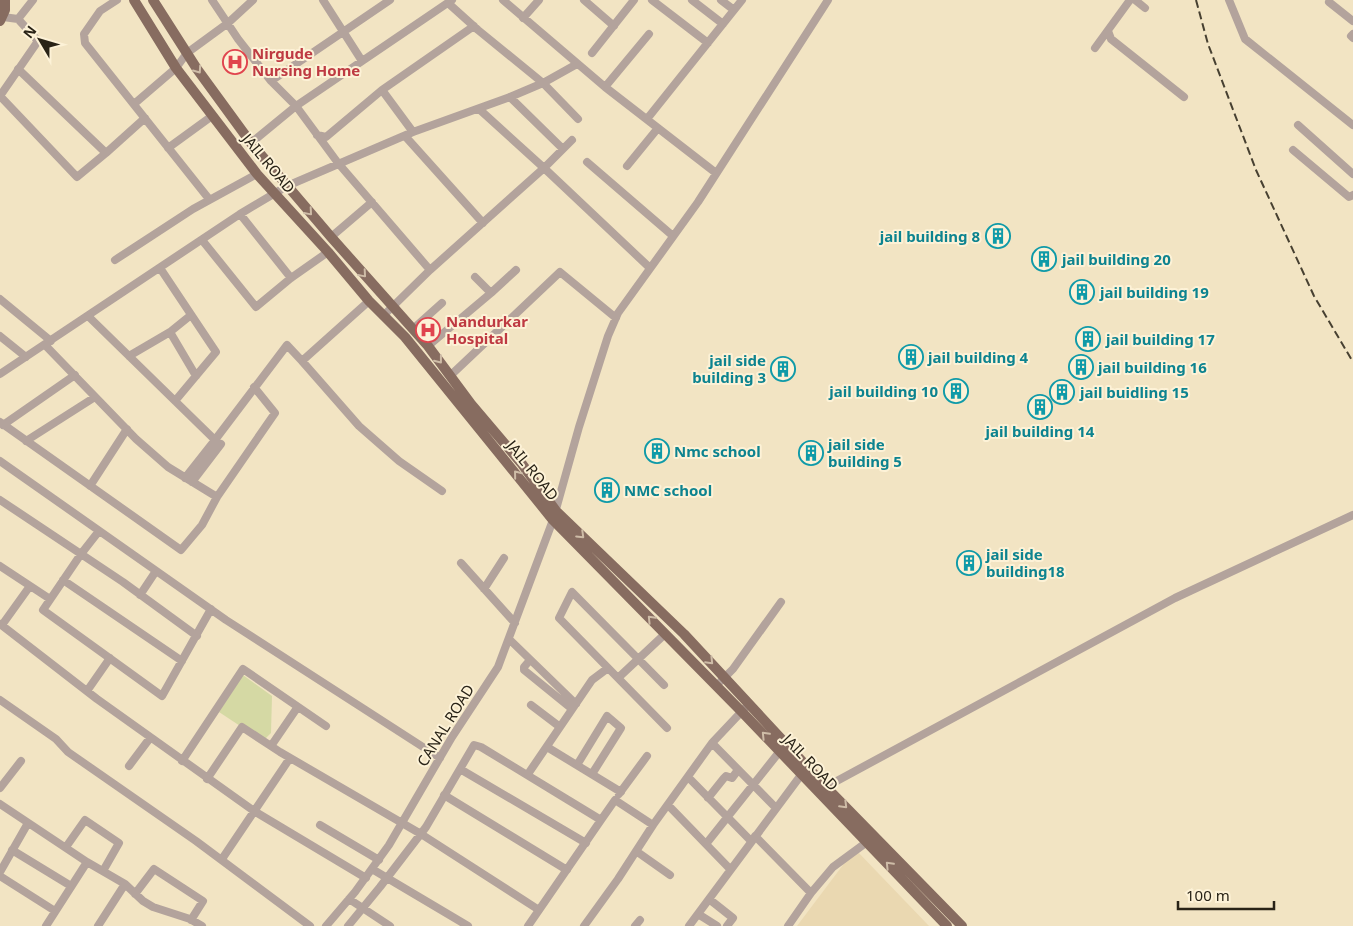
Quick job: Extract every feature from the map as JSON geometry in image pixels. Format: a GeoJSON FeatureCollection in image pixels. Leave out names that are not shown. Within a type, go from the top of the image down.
{"type":"FeatureCollection","features":[{"type":"Feature","properties":{"kind":"main road"},"geometry":{"type":"LineString","coordinates":[[2,19],[5,10],[5,0]]}},
{"type":"Feature","properties":{"kind":"main road","name":"JAIL ROAD"},"geometry":{"type":"LineString","coordinates":[[134,0],[176,68],[257,174],[328,252],[368,301],[405,337],[555,515],[665,634],[780,751],[805,770],[867,842],[947,926]]}},
{"type":"Feature","properties":{"kind":"main road"},"geometry":{"type":"LineString","coordinates":[[153,0],[186,53],[251,143],[392,307],[428,346],[471,404],[522,464],[555,515],[684,634],[750,704],[805,770]]}},
{"type":"Feature","properties":{"kind":"main road"},"geometry":{"type":"LineString","coordinates":[[822,789],[918,880],[962,926]]}},
{"type":"Feature","properties":{"kind":"main road"},"geometry":{"type":"LineString","coordinates":[[909,886],[918,880]]}},
{"type":"Feature","properties":{"kind":"street"},"geometry":{"type":"LineString","coordinates":[[18,20],[34,0]]}},
{"type":"Feature","properties":{"kind":"street"},"geometry":{"type":"LineString","coordinates":[[117,0],[100,11],[84,34],[85,43],[209,199]]}},
{"type":"Feature","properties":{"kind":"street"},"geometry":{"type":"LineString","coordinates":[[212,0],[238,39],[271,81],[296,106],[338,163],[430,270]]}},
{"type":"Feature","properties":{"kind":"street"},"geometry":{"type":"LineString","coordinates":[[134,104],[176,68],[186,53],[228,23],[253,0]]}},
{"type":"Feature","properties":{"kind":"street"},"geometry":{"type":"LineString","coordinates":[[324,0],[362,61]]}},
{"type":"Feature","properties":{"kind":"street"},"geometry":{"type":"LineString","coordinates":[[271,81],[390,0]]}},
{"type":"Feature","properties":{"kind":"street"},"geometry":{"type":"LineString","coordinates":[[503,0],[605,87],[716,174]]}},
{"type":"Feature","properties":{"kind":"street"},"geometry":{"type":"LineString","coordinates":[[523,18],[539,0]]}},
{"type":"Feature","properties":{"kind":"street"},"geometry":{"type":"LineString","coordinates":[[584,0],[614,26]]}},
{"type":"Feature","properties":{"kind":"street"},"geometry":{"type":"LineString","coordinates":[[592,53],[634,0]]}},
{"type":"Feature","properties":{"kind":"street"},"geometry":{"type":"LineString","coordinates":[[652,0],[708,43]]}},
{"type":"Feature","properties":{"kind":"street"},"geometry":{"type":"LineString","coordinates":[[692,0],[723,24]]}},
{"type":"Feature","properties":{"kind":"street"},"geometry":{"type":"LineString","coordinates":[[721,0],[734,10]]}},
{"type":"Feature","properties":{"kind":"street"},"geometry":{"type":"LineString","coordinates":[[647,119],[742,0]]}},
{"type":"Feature","properties":{"kind":"street","name":"CANAL ROAD"},"geometry":{"type":"LineString","coordinates":[[326,926],[366,878],[402,824],[452,737],[498,667],[555,515],[579,427],[608,336],[616,318],[716,174],[828,0]]}},
{"type":"Feature","properties":{"kind":"street"},"geometry":{"type":"LineString","coordinates":[[1095,48],[1130,0]]}},
{"type":"Feature","properties":{"kind":"street"},"geometry":{"type":"LineString","coordinates":[[1135,0],[1144,8]]}},
{"type":"Feature","properties":{"kind":"street"},"geometry":{"type":"LineString","coordinates":[[1229,0],[1245,39],[1353,125]]}},
{"type":"Feature","properties":{"kind":"street"},"geometry":{"type":"LineString","coordinates":[[251,143],[296,106],[450,1],[474,26],[543,83],[578,119]]}},
{"type":"Feature","properties":{"kind":"street"},"geometry":{"type":"LineString","coordinates":[[1329,2],[1353,21]]}},
{"type":"Feature","properties":{"kind":"street"},"geometry":{"type":"LineString","coordinates":[[2,19],[18,20],[38,41],[0,96],[77,177],[145,118]]}},
{"type":"Feature","properties":{"kind":"street"},"geometry":{"type":"LineString","coordinates":[[317,135],[326,137],[382,90],[474,26]]}},
{"type":"Feature","properties":{"kind":"street"},"geometry":{"type":"LineString","coordinates":[[1108,32],[1111,39],[1184,97]]}},
{"type":"Feature","properties":{"kind":"street"},"geometry":{"type":"LineString","coordinates":[[605,87],[649,34]]}},
{"type":"Feature","properties":{"kind":"street"},"geometry":{"type":"LineString","coordinates":[[1353,34],[1351,36],[1353,38]]}},
{"type":"Feature","properties":{"kind":"street"},"geometry":{"type":"LineString","coordinates":[[0,374],[240,214],[287,186],[413,132],[510,97],[543,83],[578,64]]}},
{"type":"Feature","properties":{"kind":"street"},"geometry":{"type":"LineString","coordinates":[[18,69],[106,153]]}},
{"type":"Feature","properties":{"kind":"street"},"geometry":{"type":"LineString","coordinates":[[382,90],[413,132]]}},
{"type":"Feature","properties":{"kind":"street"},"geometry":{"type":"LineString","coordinates":[[510,97],[563,149]]}},
{"type":"Feature","properties":{"kind":"street"},"geometry":{"type":"LineString","coordinates":[[479,109],[650,268]]}},
{"type":"Feature","properties":{"kind":"street"},"geometry":{"type":"LineString","coordinates":[[168,148],[212,116]]}},
{"type":"Feature","properties":{"kind":"street"},"geometry":{"type":"LineString","coordinates":[[1298,125],[1353,174]]}},
{"type":"Feature","properties":{"kind":"street"},"geometry":{"type":"LineString","coordinates":[[627,166],[658,128]]}},
{"type":"Feature","properties":{"kind":"street"},"geometry":{"type":"LineString","coordinates":[[405,136],[482,223]]}},
{"type":"Feature","properties":{"kind":"street"},"geometry":{"type":"LineString","coordinates":[[383,316],[430,270],[544,168],[572,140]]}},
{"type":"Feature","properties":{"kind":"street"},"geometry":{"type":"LineString","coordinates":[[1293,150],[1349,197],[1353,195]]}},
{"type":"Feature","properties":{"kind":"street"},"geometry":{"type":"LineString","coordinates":[[587,162],[673,236]]}},
{"type":"Feature","properties":{"kind":"street"},"geometry":{"type":"LineString","coordinates":[[115,260],[209,199],[257,174]]}},
{"type":"Feature","properties":{"kind":"street"},"geometry":{"type":"LineString","coordinates":[[331,237],[372,202]]}},
{"type":"Feature","properties":{"kind":"street"},"geometry":{"type":"LineString","coordinates":[[240,214],[291,278]]}},
{"type":"Feature","properties":{"kind":"street"},"geometry":{"type":"LineString","coordinates":[[202,240],[256,308],[291,278],[328,252]]}},
{"type":"Feature","properties":{"kind":"street"},"geometry":{"type":"LineString","coordinates":[[160,268],[216,352],[175,402]]}},
{"type":"Feature","properties":{"kind":"street"},"geometry":{"type":"LineString","coordinates":[[428,346],[516,270]]}},
{"type":"Feature","properties":{"kind":"street"},"geometry":{"type":"LineString","coordinates":[[451,375],[560,272],[616,318]]}},
{"type":"Feature","properties":{"kind":"street"},"geometry":{"type":"LineString","coordinates":[[475,277],[491,293]]}},
{"type":"Feature","properties":{"kind":"street"},"geometry":{"type":"LineString","coordinates":[[0,299],[48,343],[74,376],[168,467],[217,497]]}},
{"type":"Feature","properties":{"kind":"street"},"geometry":{"type":"LineString","coordinates":[[302,361],[368,301]]}},
{"type":"Feature","properties":{"kind":"street"},"geometry":{"type":"LineString","coordinates":[[413,329],[442,303]]}},
{"type":"Feature","properties":{"kind":"street"},"geometry":{"type":"LineString","coordinates":[[129,356],[170,332],[191,315]]}},
{"type":"Feature","properties":{"kind":"street"},"geometry":{"type":"LineString","coordinates":[[88,316],[218,442]]}},
{"type":"Feature","properties":{"kind":"street"},"geometry":{"type":"LineString","coordinates":[[170,332],[196,376]]}},
{"type":"Feature","properties":{"kind":"street"},"geometry":{"type":"LineString","coordinates":[[0,336],[26,357]]}},
{"type":"Feature","properties":{"kind":"street"},"geometry":{"type":"LineString","coordinates":[[189,480],[286,345],[359,426],[399,461],[442,491]]}},
{"type":"Feature","properties":{"kind":"street"},"geometry":{"type":"LineString","coordinates":[[74,376],[2,424],[181,550],[202,525],[217,497],[275,413],[254,387]]}},
{"type":"Feature","properties":{"kind":"street"},"geometry":{"type":"LineString","coordinates":[[26,441],[95,397]]}},
{"type":"Feature","properties":{"kind":"street"},"geometry":{"type":"LineString","coordinates":[[90,486],[127,429]]}},
{"type":"Feature","properties":{"kind":"street"},"geometry":{"type":"LineString","coordinates":[[0,461],[211,609],[440,758]]}},
{"type":"Feature","properties":{"kind":"street"},"geometry":{"type":"LineString","coordinates":[[0,500],[197,636]]}},
{"type":"Feature","properties":{"kind":"street"},"geometry":{"type":"LineString","coordinates":[[822,789],[1174,598],[1353,515]]}},
{"type":"Feature","properties":{"kind":"street"},"geometry":{"type":"LineString","coordinates":[[99,531],[80,554],[43,610],[162,696],[211,609]]}},
{"type":"Feature","properties":{"kind":"street"},"geometry":{"type":"LineString","coordinates":[[484,589],[504,558]]}},
{"type":"Feature","properties":{"kind":"street"},"geometry":{"type":"LineString","coordinates":[[461,563],[515,622]]}},
{"type":"Feature","properties":{"kind":"street"},"geometry":{"type":"LineString","coordinates":[[0,566],[50,599]]}},
{"type":"Feature","properties":{"kind":"street"},"geometry":{"type":"LineString","coordinates":[[140,595],[156,571]]}},
{"type":"Feature","properties":{"kind":"street"},"geometry":{"type":"LineString","coordinates":[[63,580],[182,661]]}},
{"type":"Feature","properties":{"kind":"street"},"geometry":{"type":"LineString","coordinates":[[30,586],[1,624],[150,738],[254,812],[366,878]]}},
{"type":"Feature","properties":{"kind":"street"},"geometry":{"type":"LineString","coordinates":[[664,685],[572,592],[559,618],[667,728]]}},
{"type":"Feature","properties":{"kind":"street"},"geometry":{"type":"LineString","coordinates":[[716,686],[733,669],[781,602]]}},
{"type":"Feature","properties":{"kind":"street"},"geometry":{"type":"LineString","coordinates":[[618,678],[665,634]]}},
{"type":"Feature","properties":{"kind":"street"},"geometry":{"type":"LineString","coordinates":[[509,640],[574,706]]}},
{"type":"Feature","properties":{"kind":"street"},"geometry":{"type":"LineString","coordinates":[[87,690],[110,658]]}},
{"type":"Feature","properties":{"kind":"street"},"geometry":{"type":"LineString","coordinates":[[530,660],[524,667],[524,670],[574,706]]}},
{"type":"Feature","properties":{"kind":"street"},"geometry":{"type":"LineString","coordinates":[[528,774],[592,680],[608,668]]}},
{"type":"Feature","properties":{"kind":"street"},"geometry":{"type":"LineString","coordinates":[[182,761],[243,669],[297,708],[326,726]]}},
{"type":"Feature","properties":{"kind":"street"},"geometry":{"type":"LineString","coordinates":[[0,700],[56,739],[68,752],[222,860],[310,926]]}},
{"type":"Feature","properties":{"kind":"street"},"geometry":{"type":"LineString","coordinates":[[584,926],[712,743],[750,704]]}},
{"type":"Feature","properties":{"kind":"street"},"geometry":{"type":"LineString","coordinates":[[531,705],[560,727]]}},
{"type":"Feature","properties":{"kind":"street"},"geometry":{"type":"LineString","coordinates":[[272,746],[297,708]]}},
{"type":"Feature","properties":{"kind":"street"},"geometry":{"type":"LineString","coordinates":[[577,765],[607,716],[621,728],[592,774]]}},
{"type":"Feature","properties":{"kind":"street"},"geometry":{"type":"LineString","coordinates":[[208,779],[242,727],[290,758],[420,834],[539,910]]}},
{"type":"Feature","properties":{"kind":"street"},"geometry":{"type":"LineString","coordinates":[[128,766],[150,738]]}},
{"type":"Feature","properties":{"kind":"street"},"geometry":{"type":"LineString","coordinates":[[712,743],[776,808]]}},
{"type":"Feature","properties":{"kind":"street"},"geometry":{"type":"LineString","coordinates":[[348,926],[420,834],[474,745],[481,747],[528,774],[601,820]]}},
{"type":"Feature","properties":{"kind":"street"},"geometry":{"type":"LineString","coordinates":[[547,746],[621,792]]}},
{"type":"Feature","properties":{"kind":"street"},"geometry":{"type":"LineString","coordinates":[[706,844],[780,751]]}},
{"type":"Feature","properties":{"kind":"street"},"geometry":{"type":"LineString","coordinates":[[528,926],[647,756]]}},
{"type":"Feature","properties":{"kind":"street"},"geometry":{"type":"LineString","coordinates":[[222,860],[290,758]]}},
{"type":"Feature","properties":{"kind":"street"},"geometry":{"type":"LineString","coordinates":[[0,788],[20,761]]}},
{"type":"Feature","properties":{"kind":"street"},"geometry":{"type":"LineString","coordinates":[[460,769],[586,843]]}},
{"type":"Feature","properties":{"kind":"street"},"geometry":{"type":"LineString","coordinates":[[708,798],[726,776],[732,778],[738,770]]}},
{"type":"Feature","properties":{"kind":"street"},"geometry":{"type":"LineString","coordinates":[[690,926],[730,869],[805,770]]}},
{"type":"Feature","properties":{"kind":"street"},"geometry":{"type":"LineString","coordinates":[[688,777],[728,817],[811,893]]}},
{"type":"Feature","properties":{"kind":"street"},"geometry":{"type":"LineString","coordinates":[[444,795],[567,870]]}},
{"type":"Feature","properties":{"kind":"street"},"geometry":{"type":"LineString","coordinates":[[615,800],[653,825]]}},
{"type":"Feature","properties":{"kind":"street"},"geometry":{"type":"LineString","coordinates":[[0,804],[87,862],[125,884],[143,901],[153,907],[202,926]]}},
{"type":"Feature","properties":{"kind":"street"},"geometry":{"type":"LineString","coordinates":[[668,805],[730,869]]}},
{"type":"Feature","properties":{"kind":"street"},"geometry":{"type":"LineString","coordinates":[[66,847],[85,820],[119,843],[103,871]]}},
{"type":"Feature","properties":{"kind":"street"},"geometry":{"type":"LineString","coordinates":[[0,872],[28,823]]}},
{"type":"Feature","properties":{"kind":"street"},"geometry":{"type":"LineString","coordinates":[[320,825],[378,860]]}},
{"type":"Feature","properties":{"kind":"street"},"geometry":{"type":"LineString","coordinates":[[788,926],[811,893],[834,867],[867,842]]}},
{"type":"Feature","properties":{"kind":"street"},"geometry":{"type":"LineString","coordinates":[[12,850],[71,886]]}},
{"type":"Feature","properties":{"kind":"street"},"geometry":{"type":"LineString","coordinates":[[636,851],[670,875]]}},
{"type":"Feature","properties":{"kind":"street"},"geometry":{"type":"LineString","coordinates":[[46,926],[87,862]]}},
{"type":"Feature","properties":{"kind":"street"},"geometry":{"type":"LineString","coordinates":[[136,894],[154,869],[203,900],[188,919],[179,926]]}},
{"type":"Feature","properties":{"kind":"street"},"geometry":{"type":"LineString","coordinates":[[372,869],[468,926]]}},
{"type":"Feature","properties":{"kind":"street"},"geometry":{"type":"LineString","coordinates":[[0,876],[55,911]]}},
{"type":"Feature","properties":{"kind":"street"},"geometry":{"type":"LineString","coordinates":[[98,926],[125,884]]}},
{"type":"Feature","properties":{"kind":"street"},"geometry":{"type":"LineString","coordinates":[[349,899],[390,926]]}},
{"type":"Feature","properties":{"kind":"street"},"geometry":{"type":"LineString","coordinates":[[709,899],[733,918],[727,926]]}},
{"type":"Feature","properties":{"kind":"street"},"geometry":{"type":"LineString","coordinates":[[698,914],[717,926]]}},
{"type":"Feature","properties":{"kind":"shaded area"},"geometry":{"type":"Polygon","coordinates":[[[855,849],[929,926],[797,926],[855,849]]]}},
{"type":"Feature","properties":{"kind":"green space"},"geometry":{"type":"Polygon","coordinates":[[[243,675],[272,696],[271,733],[263,741],[219,712],[243,675]]]}},
{"type":"Feature","properties":{"kind":"railway"},"geometry":{"type":"LineString","coordinates":[[1196,0],[1208,44],[1256,170],[1314,296],[1353,362]]}},
{"type":"Feature","properties":{"kind":"place","name":"Nirgude Nursing Home"},"geometry":{"type":"Point","coordinates":[235,62]}},
{"type":"Feature","properties":{"kind":"place","name":"jail building 8"},"geometry":{"type":"Point","coordinates":[998,236]}},
{"type":"Feature","properties":{"kind":"place","name":"jail building 20"},"geometry":{"type":"Point","coordinates":[1044,259]}},
{"type":"Feature","properties":{"kind":"place","name":"jail building 19"},"geometry":{"type":"Point","coordinates":[1082,292]}},
{"type":"Feature","properties":{"kind":"place","name":"Nandurkar Hospital"},"geometry":{"type":"Point","coordinates":[428,330]}},
{"type":"Feature","properties":{"kind":"place","name":"jail building 17"},"geometry":{"type":"Point","coordinates":[1088,339]}},
{"type":"Feature","properties":{"kind":"place","name":"jail building 4"},"geometry":{"type":"Point","coordinates":[911,357]}},
{"type":"Feature","properties":{"kind":"place","name":"jail building 16"},"geometry":{"type":"Point","coordinates":[1081,367]}},
{"type":"Feature","properties":{"kind":"place","name":"jail side building 3"},"geometry":{"type":"Point","coordinates":[783,369]}},
{"type":"Feature","properties":{"kind":"place","name":"jail building 10"},"geometry":{"type":"Point","coordinates":[956,391]}},
{"type":"Feature","properties":{"kind":"place","name":"jail buidling 15"},"geometry":{"type":"Point","coordinates":[1062,392]}},
{"type":"Feature","properties":{"kind":"place","name":"jail building 14"},"geometry":{"type":"Point","coordinates":[1040,407]}},
{"type":"Feature","properties":{"kind":"place","name":"Nmc school"},"geometry":{"type":"Point","coordinates":[657,451]}},
{"type":"Feature","properties":{"kind":"place","name":"jail side building 5"},"geometry":{"type":"Point","coordinates":[811,453]}},
{"type":"Feature","properties":{"kind":"place","name":"NMC school"},"geometry":{"type":"Point","coordinates":[607,490]}},
{"type":"Feature","properties":{"kind":"place","name":"jail side building18"},"geometry":{"type":"Point","coordinates":[969,563]}}]}
